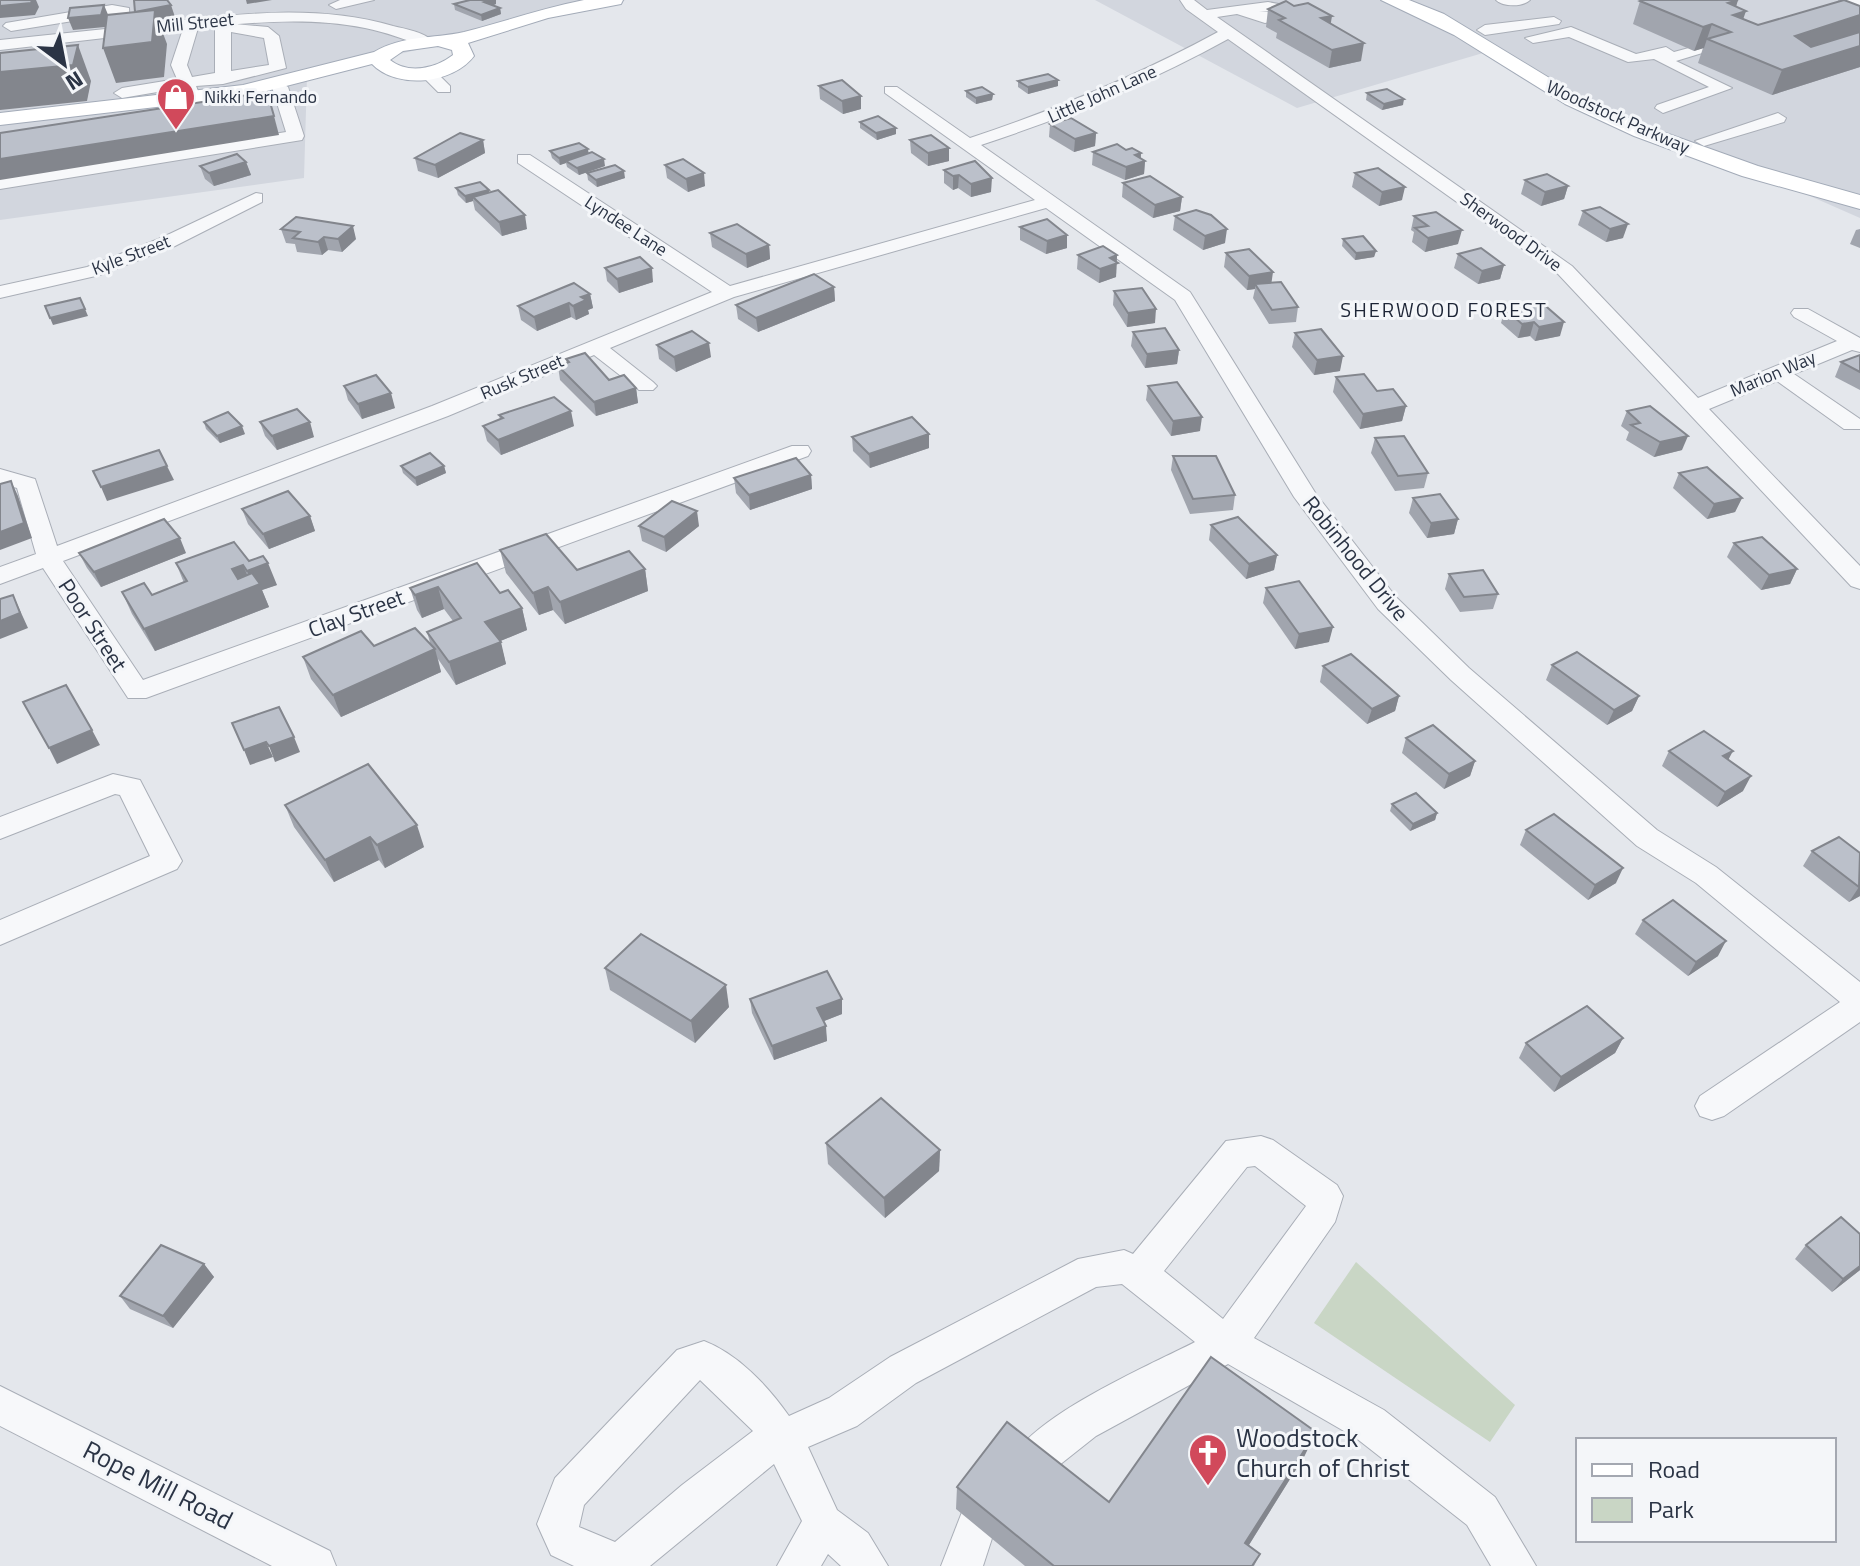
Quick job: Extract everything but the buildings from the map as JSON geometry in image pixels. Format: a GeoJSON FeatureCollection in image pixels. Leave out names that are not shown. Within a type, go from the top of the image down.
{"type":"FeatureCollection","features":[{"type":"Feature","properties":{"kind":"main road"},"geometry":{"type":"LineString","coordinates":[[0,119],[191,91],[282,93],[387,59],[423,38],[461,33],[614,0]]}},
{"type":"Feature","properties":{"kind":"main road","name":"Woodstock Parkway"},"geometry":{"type":"LineString","coordinates":[[1390,0],[1443,21],[1543,84],[1610,118],[1728,163],[1860,202]]}},
{"type":"Feature","properties":{"kind":"main road","name":"Woodstock Parkway"},"geometry":{"type":"LineString","coordinates":[[1425,0],[1485,30],[1596,96],[1704,141],[1860,189]]}},
{"type":"Feature","properties":{"kind":"main road"},"geometry":{"type":"LineString","coordinates":[[243,91],[387,59],[427,72],[451,66],[508,33],[567,11]]}},
{"type":"Feature","properties":{"kind":"main road"},"geometry":{"type":"LineString","coordinates":[[423,38],[484,34],[523,19]]}},
{"type":"Feature","properties":{"kind":"main road"},"geometry":{"type":"LineString","coordinates":[[423,38],[460,46],[464,56]]}},
{"type":"Feature","properties":{"kind":"street"},"geometry":{"type":"LineString","coordinates":[[326,18],[336,2],[367,0]]}},
{"type":"Feature","properties":{"kind":"street","name":"Sherwood Drive"},"geometry":{"type":"LineString","coordinates":[[1187,0],[1565,270],[1860,581]]}},
{"type":"Feature","properties":{"kind":"street"},"geometry":{"type":"LineString","coordinates":[[1503,0],[1523,0]]}},
{"type":"Feature","properties":{"kind":"street"},"geometry":{"type":"LineString","coordinates":[[1828,14],[1854,3]]}},
{"type":"Feature","properties":{"kind":"street"},"geometry":{"type":"LineString","coordinates":[[0,27],[112,9],[124,11],[122,31]]}},
{"type":"Feature","properties":{"kind":"street"},"geometry":{"type":"LineString","coordinates":[[1205,15],[1240,10]]}},
{"type":"Feature","properties":{"kind":"street","name":"Mill Street"},"geometry":{"type":"LineString","coordinates":[[7,45],[122,31],[190,28],[264,16],[326,18],[423,38]]}},
{"type":"Feature","properties":{"kind":"street"},"geometry":{"type":"LineString","coordinates":[[1485,30],[1566,19]]}},
{"type":"Feature","properties":{"kind":"street","name":"Mill Street"},"geometry":{"type":"LineString","coordinates":[[343,21],[380,38],[387,59]]}},
{"type":"Feature","properties":{"kind":"street"},"geometry":{"type":"LineString","coordinates":[[7,45],[23,25]]}},
{"type":"Feature","properties":{"kind":"street"},"geometry":{"type":"LineString","coordinates":[[122,93],[191,91],[223,79],[278,68],[271,36],[263,30],[190,28],[179,65],[191,91]]}},
{"type":"Feature","properties":{"kind":"street"},"geometry":{"type":"LineString","coordinates":[[223,30],[223,79]]}},
{"type":"Feature","properties":{"kind":"street","name":"Little John Lane"},"geometry":{"type":"LineString","coordinates":[[968,144],[1066,112],[1145,78],[1231,31]]}},
{"type":"Feature","properties":{"kind":"street"},"geometry":{"type":"LineString","coordinates":[[1533,38],[1571,32],[1634,59],[1675,56]]}},
{"type":"Feature","properties":{"kind":"street"},"geometry":{"type":"LineString","coordinates":[[1663,108],[1724,88],[1661,60],[1754,38]]}},
{"type":"Feature","properties":{"kind":"street"},"geometry":{"type":"LineString","coordinates":[[0,60],[68,53]]}},
{"type":"Feature","properties":{"kind":"street"},"geometry":{"type":"LineString","coordinates":[[427,72],[444,89]]}},
{"type":"Feature","properties":{"kind":"street","name":"Robinhood Drive"},"geometry":{"type":"LineString","coordinates":[[891,90],[1183,296],[1306,497],[1387,603],[1460,674],[1647,838],[1706,875],[1860,1002]]}},
{"type":"Feature","properties":{"kind":"street"},"geometry":{"type":"LineString","coordinates":[[0,184],[296,136],[282,93],[155,119]]}},
{"type":"Feature","properties":{"kind":"street"},"geometry":{"type":"LineString","coordinates":[[1704,141],[1778,118]]}},
{"type":"Feature","properties":{"kind":"street","name":"Lyndee Lane"},"geometry":{"type":"LineString","coordinates":[[524,159],[727,293]]}},
{"type":"Feature","properties":{"kind":"street","name":"Kyle Street"},"geometry":{"type":"LineString","coordinates":[[0,292],[93,271],[168,242],[256,198]]}},
{"type":"Feature","properties":{"kind":"street","name":"Rusk Street"},"geometry":{"type":"LineString","coordinates":[[0,576],[440,411],[727,293],[1051,201]]}},
{"type":"Feature","properties":{"kind":"street"},"geometry":{"type":"LineString","coordinates":[[1801,313],[1856,344]]}},
{"type":"Feature","properties":{"kind":"street","name":"Marion Way"},"geometry":{"type":"LineString","coordinates":[[1694,407],[1856,344]]}},
{"type":"Feature","properties":{"kind":"street"},"geometry":{"type":"LineString","coordinates":[[596,347],[646,386]]}},
{"type":"Feature","properties":{"kind":"street"},"geometry":{"type":"LineString","coordinates":[[1778,372],[1852,424]]}},
{"type":"Feature","properties":{"kind":"street","name":"Clay Street"},"geometry":{"type":"LineString","coordinates":[[137,692],[800,451]]}},
{"type":"Feature","properties":{"kind":"street","name":"Poor Street"},"geometry":{"type":"LineString","coordinates":[[0,476],[27,484],[49,559],[137,692]]}},
{"type":"Feature","properties":{"kind":"street"},"geometry":{"type":"LineString","coordinates":[[0,828],[113,784],[130,787],[167,861],[0,933]]}},
{"type":"Feature","properties":{"kind":"street"},"geometry":{"type":"LineString","coordinates":[[1712,1106],[1860,1002]]}},
{"type":"Feature","properties":{"kind":"street"},"geometry":{"type":"LineString","coordinates":[[1029,1464],[1082,1422],[1227,1345],[1323,1211],[1325,1196],[1261,1151],[1238,1152],[1139,1274]]}},
{"type":"Feature","properties":{"kind":"street"},"geometry":{"type":"LineString","coordinates":[[867,1566],[853,1548],[823,1524],[782,1440],[756,1403],[704,1359],[690,1363],[569,1492],[557,1524],[565,1541],[621,1566],[696,1499],[765,1446],[782,1440],[843,1412],[903,1370],[1091,1271],[1124,1267],[1139,1274],[1227,1345],[1266,1362],[1370,1424],[1481,1511],[1515,1566]]}},
{"type":"Feature","properties":{"kind":"street","name":"Rope Mill Road"},"geometry":{"type":"LineString","coordinates":[[0,1405],[315,1566]]}},
{"type":"Feature","properties":{"kind":"street"},"geometry":{"type":"LineString","coordinates":[[798,1566],[823,1524]]}},
{"type":"Feature","properties":{"kind":"street"},"geometry":{"type":"LineString","coordinates":[[962,1566],[976,1526]]}},
{"type":"Feature","properties":{"kind":"shaded area"},"geometry":{"type":"Polygon","coordinates":[[[0,0],[626,0],[307,76],[304,178],[0,220],[0,0]]]}},
{"type":"Feature","properties":{"kind":"shaded area"},"geometry":{"type":"Polygon","coordinates":[[[1095,0],[1860,0],[1860,218],[1483,53],[1297,108],[1095,0]]]}},
{"type":"Feature","properties":{"kind":"green space"},"geometry":{"type":"Polygon","coordinates":[[[1356,1262],[1515,1405],[1490,1442],[1314,1323],[1356,1262]]]}},
{"type":"Feature","properties":{"kind":"place","name":"Nikki Fernando"},"geometry":{"type":"Point","coordinates":[176,131]}},
{"type":"Feature","properties":{"kind":"place","name":"Woodstock Church of Christ"},"geometry":{"type":"Point","coordinates":[1208,1487]}},
{"type":"Feature","properties":{"kind":"district","name":"SHERWOOD FOREST"},"geometry":{"type":"Point","coordinates":[1444,310]}}]}
